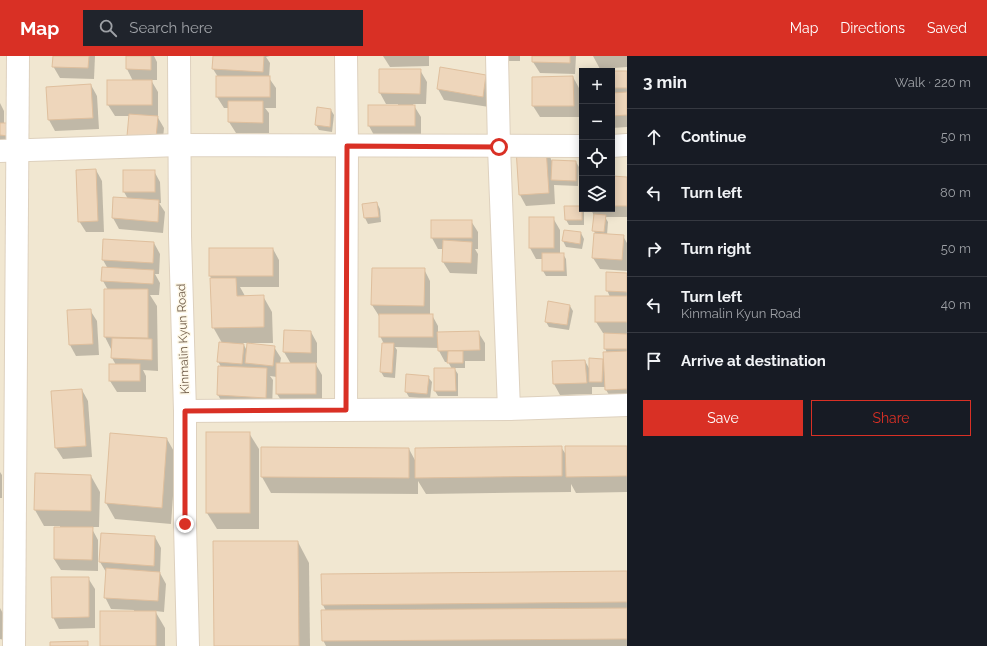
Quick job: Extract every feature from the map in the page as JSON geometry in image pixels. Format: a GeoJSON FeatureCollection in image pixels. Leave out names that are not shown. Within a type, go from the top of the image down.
{"type":"FeatureCollection","features":[{"type":"Feature","properties":{"kind":"street"},"geometry":{"type":"LineString","coordinates":[[14,646],[9,151],[18,56]]}},
{"type":"Feature","properties":{"kind":"street","name":"Kinmalin Kyun Road"},"geometry":{"type":"LineString","coordinates":[[179,56],[180,236],[185,411],[185,524],[188,646]]}},
{"type":"Feature","properties":{"kind":"street"},"geometry":{"type":"LineString","coordinates":[[346,56],[346,410]]}},
{"type":"Feature","properties":{"kind":"street"},"geometry":{"type":"LineString","coordinates":[[497,56],[509,409]]}},
{"type":"Feature","properties":{"kind":"street"},"geometry":{"type":"LineString","coordinates":[[9,151],[180,145],[579,146]]}},
{"type":"Feature","properties":{"kind":"street"},"geometry":{"type":"LineString","coordinates":[[615,146],[627,145]]}},
{"type":"Feature","properties":{"kind":"street"},"geometry":{"type":"LineString","coordinates":[[185,411],[509,409],[627,405]]}},
{"type":"Feature","properties":{"kind":"shaded area"},"geometry":{"type":"Polygon","coordinates":[[[0,56],[627,56],[627,646],[0,646],[0,56]]]}},
{"type":"Feature","properties":{"kind":"building"},"geometry":{"type":"Polygon","coordinates":[[[53,56],[89,56],[88,68],[52,67],[53,56]]]}},
{"type":"Feature","properties":{"kind":"building"},"geometry":{"type":"Polygon","coordinates":[[[126,56],[151,56],[151,70],[126,69],[126,56]]]}},
{"type":"Feature","properties":{"kind":"building"},"geometry":{"type":"Polygon","coordinates":[[[213,56],[264,56],[263,72],[212,69],[213,56]]]}},
{"type":"Feature","properties":{"kind":"building"},"geometry":{"type":"Polygon","coordinates":[[[532,56],[570,56],[570,63],[532,62],[532,56]]]}},
{"type":"Feature","properties":{"kind":"building"},"geometry":{"type":"Polygon","coordinates":[[[440,67],[486,75],[483,97],[437,89],[440,67]]]}},
{"type":"Feature","properties":{"kind":"building"},"geometry":{"type":"Polygon","coordinates":[[[379,69],[421,69],[420,94],[379,93],[379,69]]]}},
{"type":"Feature","properties":{"kind":"building"},"geometry":{"type":"Polygon","coordinates":[[[615,71],[627,71],[627,88],[615,88],[615,71]]]}},
{"type":"Feature","properties":{"kind":"building"},"geometry":{"type":"Polygon","coordinates":[[[216,76],[270,76],[270,97],[216,97],[216,76]]]}},
{"type":"Feature","properties":{"kind":"building"},"geometry":{"type":"Polygon","coordinates":[[[573,76],[574,106],[532,106],[532,77],[573,76]]]}},
{"type":"Feature","properties":{"kind":"building"},"geometry":{"type":"Polygon","coordinates":[[[107,80],[152,80],[152,105],[107,105],[107,80]]]}},
{"type":"Feature","properties":{"kind":"building"},"geometry":{"type":"Polygon","coordinates":[[[91,84],[93,118],[48,120],[46,87],[91,84]]]}},
{"type":"Feature","properties":{"kind":"building"},"geometry":{"type":"Polygon","coordinates":[[[627,92],[627,115],[615,116],[615,93],[627,92]]]}},
{"type":"Feature","properties":{"kind":"building"},"geometry":{"type":"Polygon","coordinates":[[[228,101],[263,101],[263,123],[228,122],[228,101]]]}},
{"type":"Feature","properties":{"kind":"building"},"geometry":{"type":"Polygon","coordinates":[[[368,105],[415,105],[415,126],[368,126],[368,105]]]}},
{"type":"Feature","properties":{"kind":"building"},"geometry":{"type":"Polygon","coordinates":[[[317,107],[331,109],[330,127],[315,125],[317,107]]]}},
{"type":"Feature","properties":{"kind":"building"},"geometry":{"type":"Polygon","coordinates":[[[129,114],[158,116],[156,138],[127,136],[129,114]]]}},
{"type":"Feature","properties":{"kind":"building"},"geometry":{"type":"Polygon","coordinates":[[[0,123],[9,123],[8,136],[0,135],[0,123]]]}},
{"type":"Feature","properties":{"kind":"building"},"geometry":{"type":"Polygon","coordinates":[[[546,148],[549,193],[519,195],[516,149],[546,148]]]}},
{"type":"Feature","properties":{"kind":"building"},"geometry":{"type":"Polygon","coordinates":[[[552,160],[576,161],[576,181],[551,180],[552,160]]]}},
{"type":"Feature","properties":{"kind":"building"},"geometry":{"type":"Polygon","coordinates":[[[96,169],[98,221],[78,222],[76,170],[96,169]]]}},
{"type":"Feature","properties":{"kind":"building"},"geometry":{"type":"Polygon","coordinates":[[[123,170],[155,170],[155,192],[123,192],[123,170]]]}},
{"type":"Feature","properties":{"kind":"building"},"geometry":{"type":"Polygon","coordinates":[[[615,176],[627,177],[627,206],[615,206],[615,176]]]}},
{"type":"Feature","properties":{"kind":"building"},"geometry":{"type":"Polygon","coordinates":[[[113,197],[159,200],[158,222],[112,218],[113,197]]]}},
{"type":"Feature","properties":{"kind":"building"},"geometry":{"type":"Polygon","coordinates":[[[377,202],[379,217],[364,218],[362,204],[377,202]]]}},
{"type":"Feature","properties":{"kind":"building"},"geometry":{"type":"Polygon","coordinates":[[[564,206],[579,206],[579,212],[582,212],[582,220],[565,220],[564,206]]]}},
{"type":"Feature","properties":{"kind":"building"},"geometry":{"type":"Polygon","coordinates":[[[594,214],[606,215],[604,232],[592,231],[594,214]]]}},
{"type":"Feature","properties":{"kind":"building"},"geometry":{"type":"Polygon","coordinates":[[[529,217],[554,217],[554,248],[529,248],[529,217]]]}},
{"type":"Feature","properties":{"kind":"building"},"geometry":{"type":"Polygon","coordinates":[[[431,220],[472,220],[472,238],[431,238],[431,220]]]}},
{"type":"Feature","properties":{"kind":"building"},"geometry":{"type":"Polygon","coordinates":[[[564,230],[581,232],[580,244],[562,241],[564,230]]]}},
{"type":"Feature","properties":{"kind":"building"},"geometry":{"type":"Polygon","coordinates":[[[594,233],[624,235],[622,260],[592,258],[594,233]]]}},
{"type":"Feature","properties":{"kind":"building"},"geometry":{"type":"Polygon","coordinates":[[[103,239],[154,242],[153,263],[102,260],[103,239]]]}},
{"type":"Feature","properties":{"kind":"building"},"geometry":{"type":"Polygon","coordinates":[[[443,240],[472,242],[471,263],[442,262],[443,240]]]}},
{"type":"Feature","properties":{"kind":"building"},"geometry":{"type":"Polygon","coordinates":[[[209,248],[273,248],[273,276],[209,276],[209,248]]]}},
{"type":"Feature","properties":{"kind":"building"},"geometry":{"type":"Polygon","coordinates":[[[542,253],[564,253],[564,271],[542,271],[542,253]]]}},
{"type":"Feature","properties":{"kind":"building"},"geometry":{"type":"Polygon","coordinates":[[[102,267],[154,270],[153,284],[101,281],[102,267]]]}},
{"type":"Feature","properties":{"kind":"building"},"geometry":{"type":"Polygon","coordinates":[[[372,268],[425,268],[424,306],[371,305],[372,268]]]}},
{"type":"Feature","properties":{"kind":"building"},"geometry":{"type":"Polygon","coordinates":[[[606,272],[627,273],[627,292],[606,291],[606,272]]]}},
{"type":"Feature","properties":{"kind":"building"},"geometry":{"type":"Polygon","coordinates":[[[210,278],[236,278],[237,296],[264,295],[264,327],[212,328],[210,278]]]}},
{"type":"Feature","properties":{"kind":"building"},"geometry":{"type":"Polygon","coordinates":[[[104,289],[148,289],[148,338],[104,337],[104,289]]]}},
{"type":"Feature","properties":{"kind":"building"},"geometry":{"type":"Polygon","coordinates":[[[595,296],[627,296],[627,322],[595,322],[595,296]]]}},
{"type":"Feature","properties":{"kind":"building"},"geometry":{"type":"Polygon","coordinates":[[[548,301],[570,305],[567,325],[545,322],[548,301]]]}},
{"type":"Feature","properties":{"kind":"building"},"geometry":{"type":"Polygon","coordinates":[[[91,309],[93,344],[69,345],[67,310],[91,309]]]}},
{"type":"Feature","properties":{"kind":"building"},"geometry":{"type":"Polygon","coordinates":[[[379,314],[433,314],[433,337],[379,337],[379,314]]]}},
{"type":"Feature","properties":{"kind":"building"},"geometry":{"type":"Polygon","coordinates":[[[284,330],[311,331],[311,353],[283,352],[284,330]]]}},
{"type":"Feature","properties":{"kind":"building"},"geometry":{"type":"Polygon","coordinates":[[[479,331],[480,350],[438,351],[437,332],[479,331]]]}},
{"type":"Feature","properties":{"kind":"building"},"geometry":{"type":"Polygon","coordinates":[[[604,333],[627,334],[627,349],[604,349],[604,333]]]}},
{"type":"Feature","properties":{"kind":"building"},"geometry":{"type":"Polygon","coordinates":[[[112,338],[152,339],[152,360],[111,358],[112,338]]]}},
{"type":"Feature","properties":{"kind":"building"},"geometry":{"type":"Polygon","coordinates":[[[219,342],[244,344],[242,364],[217,362],[219,342]]]}},
{"type":"Feature","properties":{"kind":"building"},"geometry":{"type":"Polygon","coordinates":[[[247,343],[275,346],[273,366],[245,363],[247,343]]]}},
{"type":"Feature","properties":{"kind":"building"},"geometry":{"type":"Polygon","coordinates":[[[382,343],[394,343],[392,373],[380,372],[382,343]]]}},
{"type":"Feature","properties":{"kind":"building"},"geometry":{"type":"Polygon","coordinates":[[[448,351],[463,351],[463,363],[447,363],[448,351]]]}},
{"type":"Feature","properties":{"kind":"building"},"geometry":{"type":"Polygon","coordinates":[[[627,351],[627,389],[605,390],[603,352],[627,351]]]}},
{"type":"Feature","properties":{"kind":"building"},"geometry":{"type":"Polygon","coordinates":[[[589,358],[603,359],[602,382],[589,382],[589,358]]]}},
{"type":"Feature","properties":{"kind":"building"},"geometry":{"type":"Polygon","coordinates":[[[585,360],[587,383],[553,384],[552,361],[585,360]]]}},
{"type":"Feature","properties":{"kind":"building"},"geometry":{"type":"Polygon","coordinates":[[[276,363],[316,363],[316,394],[276,394],[276,363]]]}},
{"type":"Feature","properties":{"kind":"building"},"geometry":{"type":"Polygon","coordinates":[[[109,364],[140,364],[140,381],[109,381],[109,364]]]}},
{"type":"Feature","properties":{"kind":"building"},"geometry":{"type":"Polygon","coordinates":[[[218,366],[267,368],[266,398],[217,395],[218,366]]]}},
{"type":"Feature","properties":{"kind":"building"},"geometry":{"type":"Polygon","coordinates":[[[434,368],[455,368],[456,391],[434,391],[434,368]]]}},
{"type":"Feature","properties":{"kind":"building"},"geometry":{"type":"Polygon","coordinates":[[[406,374],[429,376],[427,394],[405,392],[406,374]]]}},
{"type":"Feature","properties":{"kind":"building"},"geometry":{"type":"Polygon","coordinates":[[[82,389],[86,446],[55,448],[51,391],[82,389]]]}},
{"type":"Feature","properties":{"kind":"building"},"geometry":{"type":"Polygon","coordinates":[[[206,432],[250,432],[250,513],[206,513],[206,432]]]}},
{"type":"Feature","properties":{"kind":"building"},"geometry":{"type":"Polygon","coordinates":[[[110,433],[167,438],[162,508],[105,503],[110,433]]]}},
{"type":"Feature","properties":{"kind":"building"},"geometry":{"type":"Polygon","coordinates":[[[562,446],[562,476],[415,478],[415,448],[562,446]]]}},
{"type":"Feature","properties":{"kind":"building"},"geometry":{"type":"Polygon","coordinates":[[[565,446],[627,446],[627,476],[566,477],[565,446]]]}},
{"type":"Feature","properties":{"kind":"building"},"geometry":{"type":"Polygon","coordinates":[[[261,447],[409,448],[409,478],[261,477],[261,447]]]}},
{"type":"Feature","properties":{"kind":"building"},"geometry":{"type":"Polygon","coordinates":[[[35,473],[91,475],[91,511],[34,510],[35,473]]]}},
{"type":"Feature","properties":{"kind":"building"},"geometry":{"type":"Polygon","coordinates":[[[54,527],[93,527],[92,560],[54,559],[54,527]]]}},
{"type":"Feature","properties":{"kind":"building"},"geometry":{"type":"Polygon","coordinates":[[[101,533],[155,536],[154,566],[99,562],[101,533]]]}},
{"type":"Feature","properties":{"kind":"building"},"geometry":{"type":"Polygon","coordinates":[[[213,541],[298,541],[299,646],[214,646],[213,541]]]}},
{"type":"Feature","properties":{"kind":"building"},"geometry":{"type":"Polygon","coordinates":[[[106,568],[160,572],[158,601],[104,598],[106,568]]]}},
{"type":"Feature","properties":{"kind":"building"},"geometry":{"type":"Polygon","coordinates":[[[627,571],[627,602],[322,605],[321,574],[627,571]]]}},
{"type":"Feature","properties":{"kind":"building"},"geometry":{"type":"Polygon","coordinates":[[[51,577],[89,577],[89,617],[52,618],[51,577]]]}},
{"type":"Feature","properties":{"kind":"building"},"geometry":{"type":"Polygon","coordinates":[[[627,608],[627,639],[322,641],[321,610],[627,608]]]}},
{"type":"Feature","properties":{"kind":"building"},"geometry":{"type":"Polygon","coordinates":[[[100,611],[156,611],[156,646],[100,646],[100,611]]]}},
{"type":"Feature","properties":{"kind":"building"},"geometry":{"type":"Polygon","coordinates":[[[88,641],[88,646],[50,646],[50,642],[88,641]]]}},
{"type":"Feature","properties":{"kind":"route"},"geometry":{"type":"LineString","coordinates":[[185,524],[185,411],[346,410],[347,146],[499,147]]}}]}
